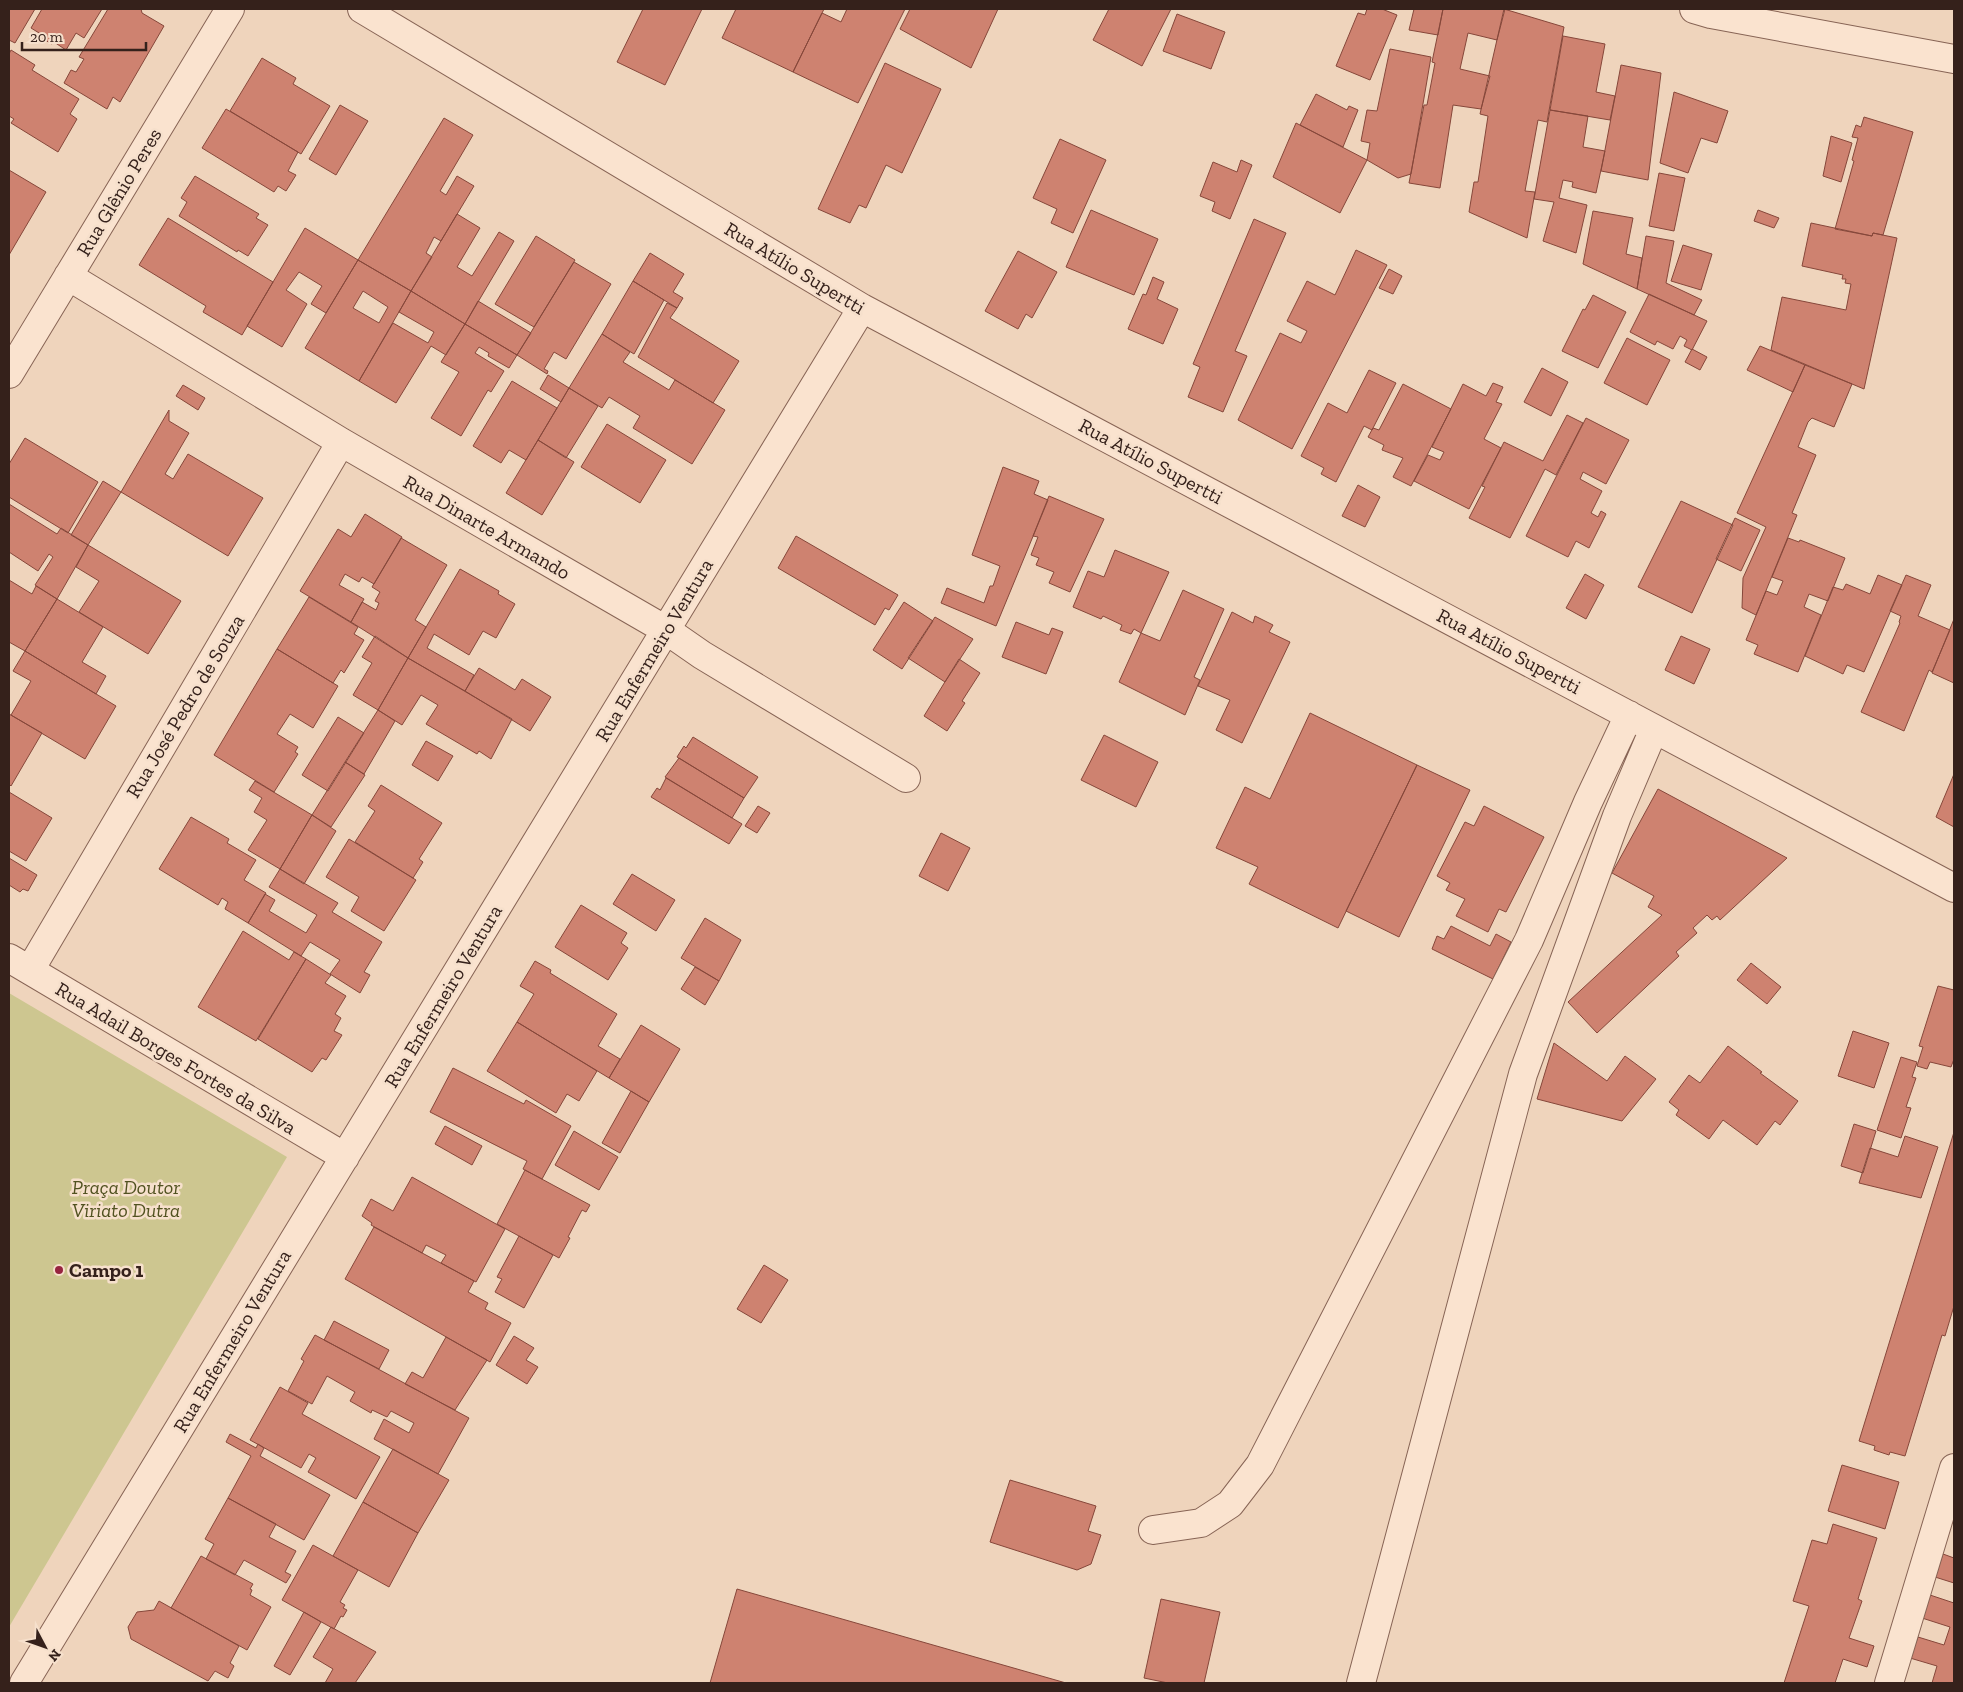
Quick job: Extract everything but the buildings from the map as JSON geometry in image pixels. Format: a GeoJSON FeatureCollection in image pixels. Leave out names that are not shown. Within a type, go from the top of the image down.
{"type":"FeatureCollection","features":[{"type":"Feature","properties":{"kind":"street","name":"Rua Glênio Peres"},"geometry":{"type":"LineString","coordinates":[[9,374],[230,9]]}},
{"type":"Feature","properties":{"kind":"street","name":"Rua Atílio Supertti"},"geometry":{"type":"LineString","coordinates":[[362,9],[862,308],[1954,888]]}},
{"type":"Feature","properties":{"kind":"street"},"geometry":{"type":"LineString","coordinates":[[1694,9],[1711,14],[1954,59]]}},
{"type":"Feature","properties":{"kind":"street","name":"Rua Dinarte Armando"},"geometry":{"type":"LineString","coordinates":[[68,276],[341,442],[666,630],[702,655],[906,778]]}},
{"type":"Feature","properties":{"kind":"street","name":"Rua Enfermeiro Ventura"},"geometry":{"type":"LineString","coordinates":[[24,1683],[862,308]]}},
{"type":"Feature","properties":{"kind":"street","name":"Rua José Pedro de Souza"},"geometry":{"type":"LineString","coordinates":[[19,964],[341,442]]}},
{"type":"Feature","properties":{"kind":"street"},"geometry":{"type":"LineString","coordinates":[[1153,1530],[1201,1523],[1230,1504],[1260,1465],[1529,940],[1588,802],[1629,715]]}},
{"type":"Feature","properties":{"kind":"street"},"geometry":{"type":"LineString","coordinates":[[1361,1683],[1523,1074],[1617,816],[1654,729]]}},
{"type":"Feature","properties":{"kind":"street","name":"Rua Adail Borges Fortes da Silva"},"geometry":{"type":"LineString","coordinates":[[19,964],[344,1156]]}},
{"type":"Feature","properties":{"kind":"street"},"geometry":{"type":"LineString","coordinates":[[1889,1683],[1954,1468]]}},
{"type":"Feature","properties":{"kind":"green space","name":"Praça Doutor Viriato Dutra"},"geometry":{"type":"Polygon","coordinates":[[[9,993],[287,1157],[9,1627],[9,993]]]}},
{"type":"Feature","properties":{"kind":"place","name":"Campo 1"},"geometry":{"type":"Point","coordinates":[59,1270]}}]}
